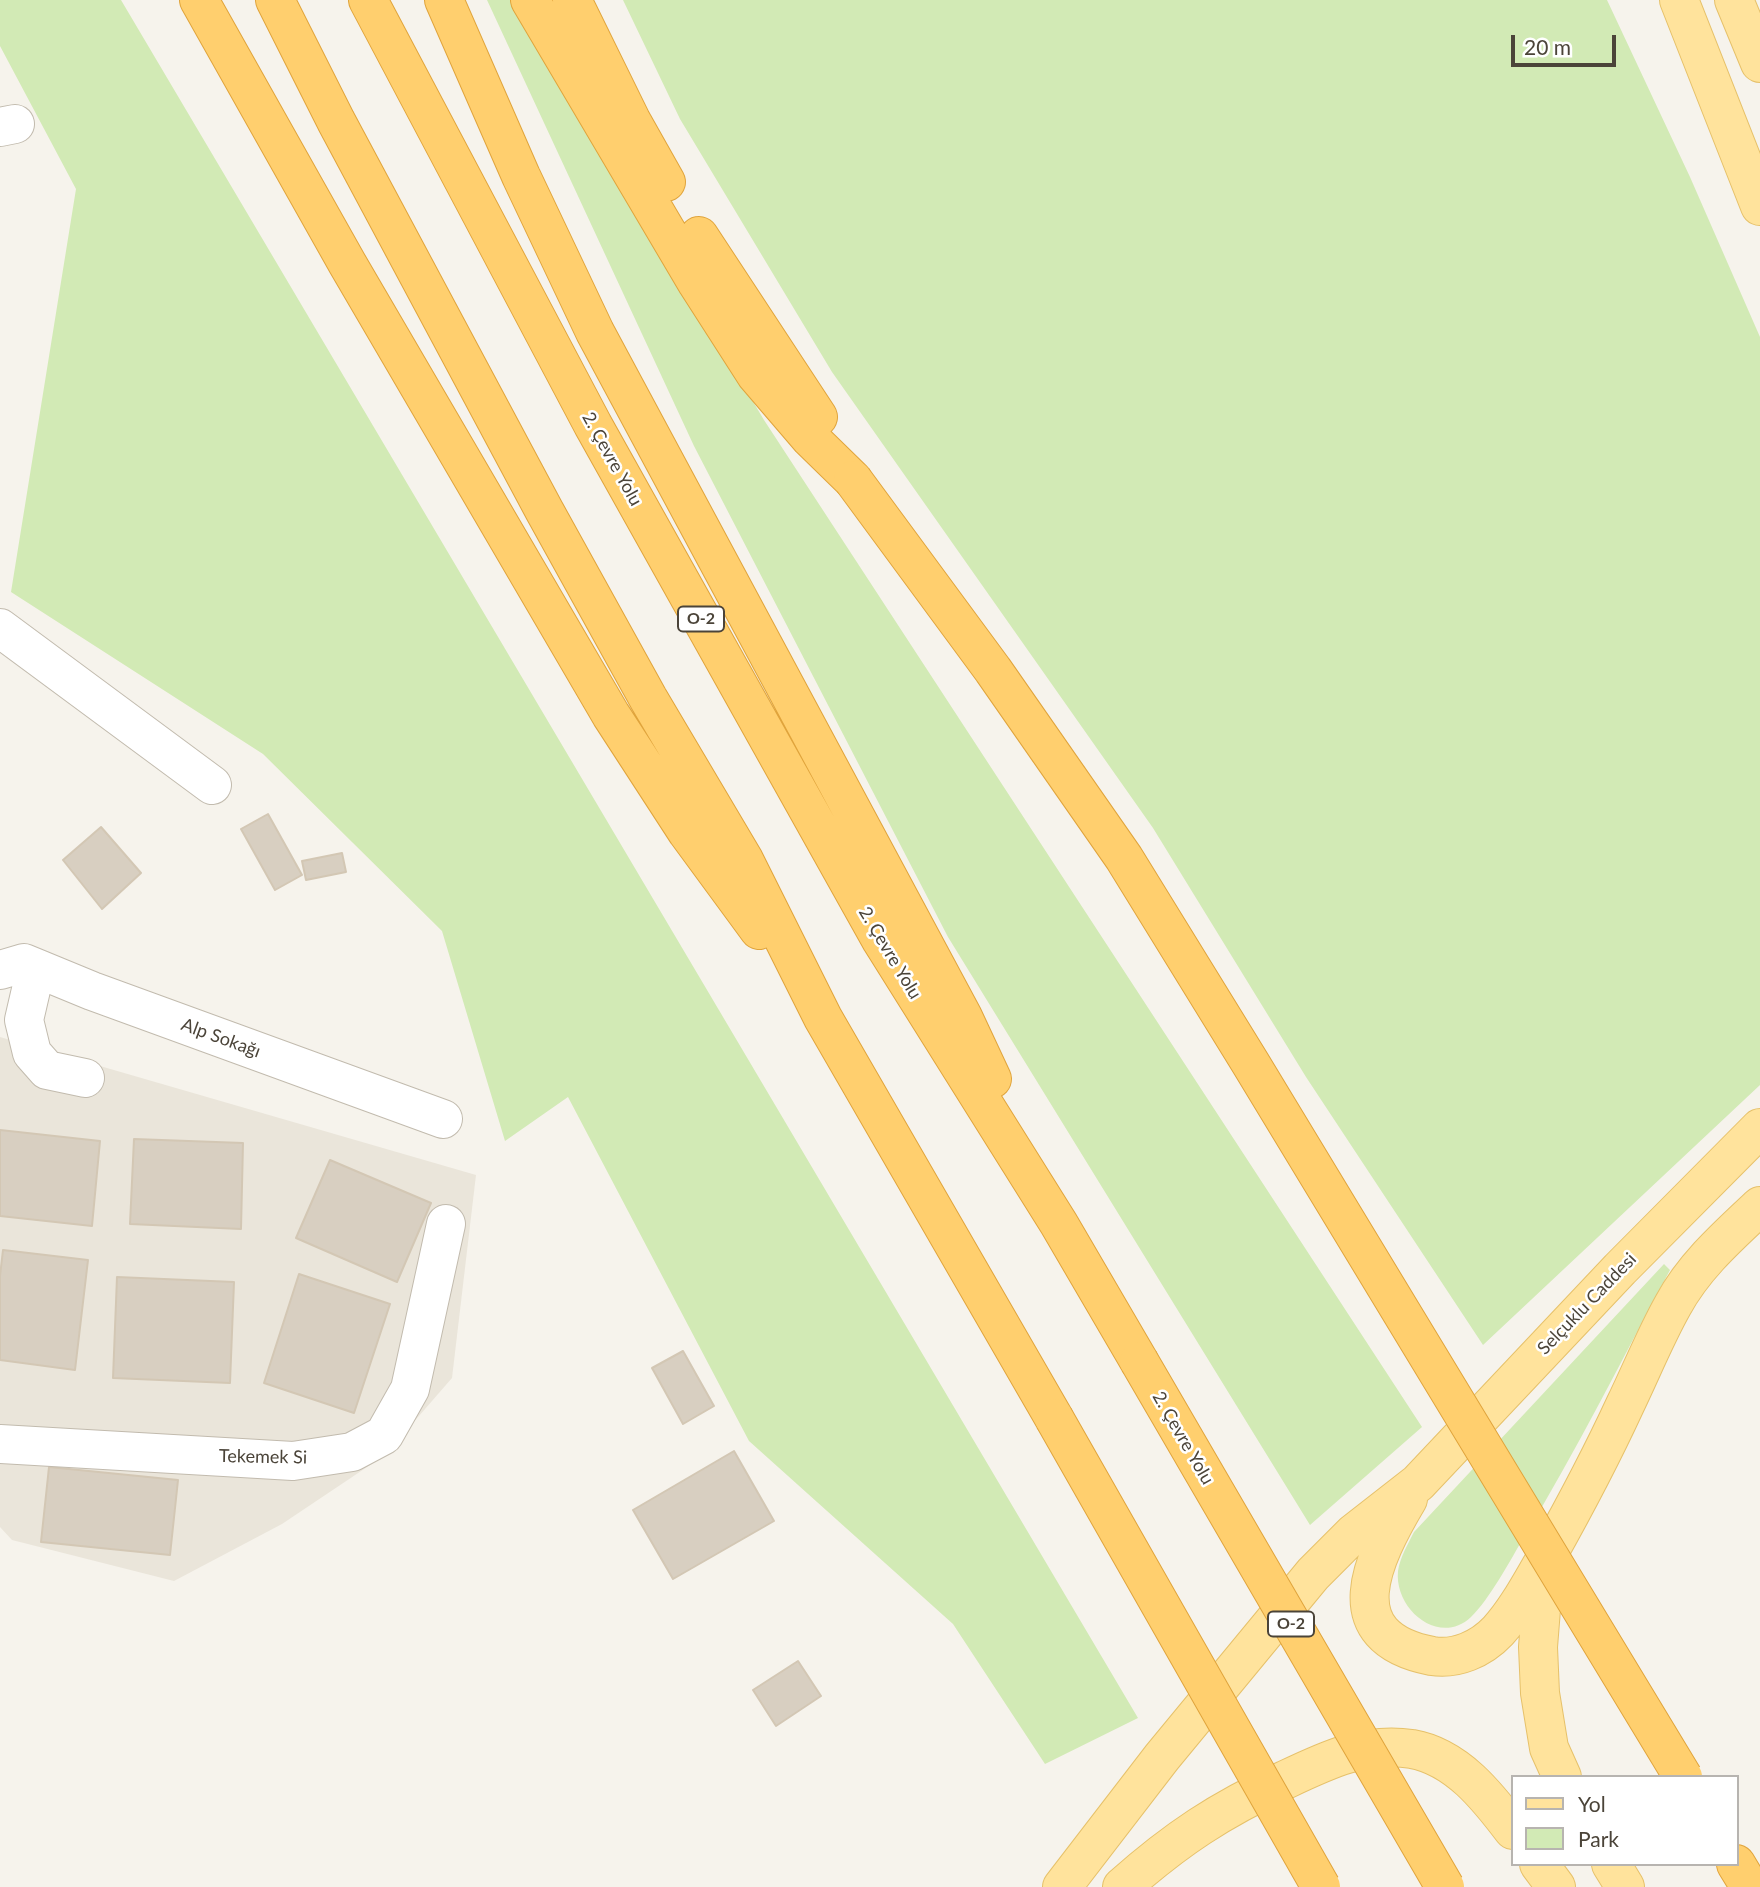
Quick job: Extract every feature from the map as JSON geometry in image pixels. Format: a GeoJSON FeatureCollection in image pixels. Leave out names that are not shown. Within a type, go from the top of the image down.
{"type":"FeatureCollection","features":[{"type":"Feature","properties":{"kind":"highway"},"geometry":{"type":"LineString","coordinates":[[199,0],[346,263],[611,715],[687,832],[823,1018]]}},
{"type":"Feature","properties":{"kind":"highway"},"geometry":{"type":"LineString","coordinates":[[275,0],[336,121],[544,510],[648,698],[744,860],[823,1018],[1321,1887]]}},
{"type":"Feature","properties":{"kind":"highway","name":"2. Çevre Yolu"},"geometry":{"type":"LineString","coordinates":[[368,0],[587,413],[881,940],[1059,1224],[1445,1887]]}},
{"type":"Feature","properties":{"kind":"highway"},"geometry":{"type":"LineString","coordinates":[[444,0],[521,176],[596,332],[963,1017],[1059,1224]]}},
{"type":"Feature","properties":{"kind":"highway"},"geometry":{"type":"LineString","coordinates":[[530,0],[697,284],[755,375],[810,438],[853,480]]}},
{"type":"Feature","properties":{"kind":"highway"},"geometry":{"type":"LineString","coordinates":[[572,0],[631,120],[684,213],[814,409],[853,480],[993,670],[1124,858],[1682,1775]]}},
{"type":"Feature","properties":{"kind":"highway"},"geometry":{"type":"LineString","coordinates":[[1737,1866],[1750,1887]]}},
{"type":"Feature","properties":{"kind":"main road"},"geometry":{"type":"LineString","coordinates":[[1679,0],[1760,206]]}},
{"type":"Feature","properties":{"kind":"main road"},"geometry":{"type":"LineString","coordinates":[[1734,0],[1760,63]]}},
{"type":"Feature","properties":{"kind":"main road","name":"Selçuklu Caddesi"},"geometry":{"type":"LineString","coordinates":[[1418,1483],[1620,1269],[1760,1128]]}},
{"type":"Feature","properties":{"kind":"main road"},"geometry":{"type":"LineString","coordinates":[[1418,1483],[1389,1531],[1373,1569],[1368,1598],[1373,1616],[1383,1634],[1398,1647],[1446,1658],[1461,1655],[1498,1632],[1527,1589],[1575,1506],[1673,1304],[1717,1246],[1760,1206]]}},
{"type":"Feature","properties":{"kind":"main road"},"geometry":{"type":"LineString","coordinates":[[1062,1887],[1162,1757],[1314,1574],[1354,1533],[1418,1483]]}},
{"type":"Feature","properties":{"kind":"main road"},"geometry":{"type":"LineString","coordinates":[[1561,1775],[1549,1748],[1540,1693],[1538,1647],[1541,1609],[1575,1506]]}},
{"type":"Feature","properties":{"kind":"main road"},"geometry":{"type":"LineString","coordinates":[[1122,1887],[1159,1854],[1241,1800],[1337,1755],[1371,1748],[1413,1749],[1445,1762],[1483,1790],[1512,1829]]}},
{"type":"Feature","properties":{"kind":"main road"},"geometry":{"type":"LineString","coordinates":[[1540,1866],[1556,1887]]}},
{"type":"Feature","properties":{"kind":"main road"},"geometry":{"type":"LineString","coordinates":[[1612,1866],[1625,1887]]}},
{"type":"Feature","properties":{"kind":"street"},"geometry":{"type":"LineString","coordinates":[[0,628],[212,785]]}},
{"type":"Feature","properties":{"kind":"street"},"geometry":{"type":"LineString","coordinates":[[18,969],[24,1020],[32,1053],[47,1070],[85,1079]]}},
{"type":"Feature","properties":{"kind":"street","name":"Alp Sokağı"},"geometry":{"type":"LineString","coordinates":[[18,969],[92,991],[443,1119]]}},
{"type":"Feature","properties":{"kind":"street","name":"Tekemek Si"},"geometry":{"type":"LineString","coordinates":[[0,1444],[293,1461],[352,1452],[384,1435],[410,1389],[446,1224]]}},
{"type":"Feature","properties":{"kind":"shaded area"},"geometry":{"type":"Polygon","coordinates":[[[0,1037],[476,1175],[452,1378],[385,1455],[282,1524],[174,1581],[12,1540],[0,1527],[0,1037]]]}},
{"type":"Feature","properties":{"kind":"green space"},"geometry":{"type":"Polygon","coordinates":[[[0,0],[121,0],[1138,1718],[1045,1764],[953,1624],[749,1441],[568,1097],[505,1141],[442,931],[263,754],[11,592],[76,189],[0,46],[0,0]]]}},
{"type":"Feature","properties":{"kind":"green space"},"geometry":{"type":"Polygon","coordinates":[[[487,0],[513,0],[764,420],[1422,1427],[1310,1525],[948,937],[694,446],[487,0]]]}},
{"type":"Feature","properties":{"kind":"green space"},"geometry":{"type":"Polygon","coordinates":[[[623,0],[1607,0],[1690,177],[1760,337],[1760,1085],[1483,1345],[1306,1077],[1153,828],[832,372],[680,119],[623,0]]]}},
{"type":"Feature","properties":{"kind":"green space"},"geometry":{"type":"Polygon","coordinates":[[[1664,1264],[1670,1270],[1562,1471],[1492,1590],[1478,1610],[1459,1625],[1446,1628],[1421,1620],[1403,1598],[1399,1585],[1399,1566],[1414,1532],[1664,1264]]]}},
{"type":"Feature","properties":{"kind":"building"},"geometry":{"type":"Polygon","coordinates":[[[268,814],[302,875],[275,890],[241,829],[268,814]]]}},
{"type":"Feature","properties":{"kind":"building"},"geometry":{"type":"Polygon","coordinates":[[[101,827],[141,873],[102,909],[63,860],[101,827]]]}},
{"type":"Feature","properties":{"kind":"building"},"geometry":{"type":"Polygon","coordinates":[[[342,853],[346,872],[306,880],[302,861],[342,853]]]}},
{"type":"Feature","properties":{"kind":"building"},"geometry":{"type":"Polygon","coordinates":[[[0,1130],[100,1141],[92,1226],[0,1216],[0,1130]]]}},
{"type":"Feature","properties":{"kind":"building"},"geometry":{"type":"Polygon","coordinates":[[[134,1139],[243,1143],[241,1229],[130,1224],[134,1139]]]}},
{"type":"Feature","properties":{"kind":"building"},"geometry":{"type":"Polygon","coordinates":[[[330,1160],[431,1203],[397,1282],[296,1238],[330,1160]]]}},
{"type":"Feature","properties":{"kind":"building"},"geometry":{"type":"Polygon","coordinates":[[[3,1250],[88,1260],[75,1370],[0,1360],[0,1276],[3,1250]]]}},
{"type":"Feature","properties":{"kind":"building"},"geometry":{"type":"Polygon","coordinates":[[[299,1274],[390,1304],[354,1413],[264,1383],[299,1274]]]}},
{"type":"Feature","properties":{"kind":"building"},"geometry":{"type":"Polygon","coordinates":[[[117,1277],[234,1282],[230,1383],[113,1378],[117,1277]]]}},
{"type":"Feature","properties":{"kind":"building"},"geometry":{"type":"Polygon","coordinates":[[[683,1351],[714,1406],[683,1424],[652,1368],[683,1351]]]}},
{"type":"Feature","properties":{"kind":"building"},"geometry":{"type":"Polygon","coordinates":[[[734,1451],[774,1521],[673,1579],[633,1510],[734,1451]]]}},
{"type":"Feature","properties":{"kind":"building"},"geometry":{"type":"Polygon","coordinates":[[[49,1467],[178,1480],[170,1555],[41,1542],[49,1467]]]}},
{"type":"Feature","properties":{"kind":"building"},"geometry":{"type":"Polygon","coordinates":[[[798,1661],[821,1696],[776,1726],[753,1690],[798,1661]]]}}]}
